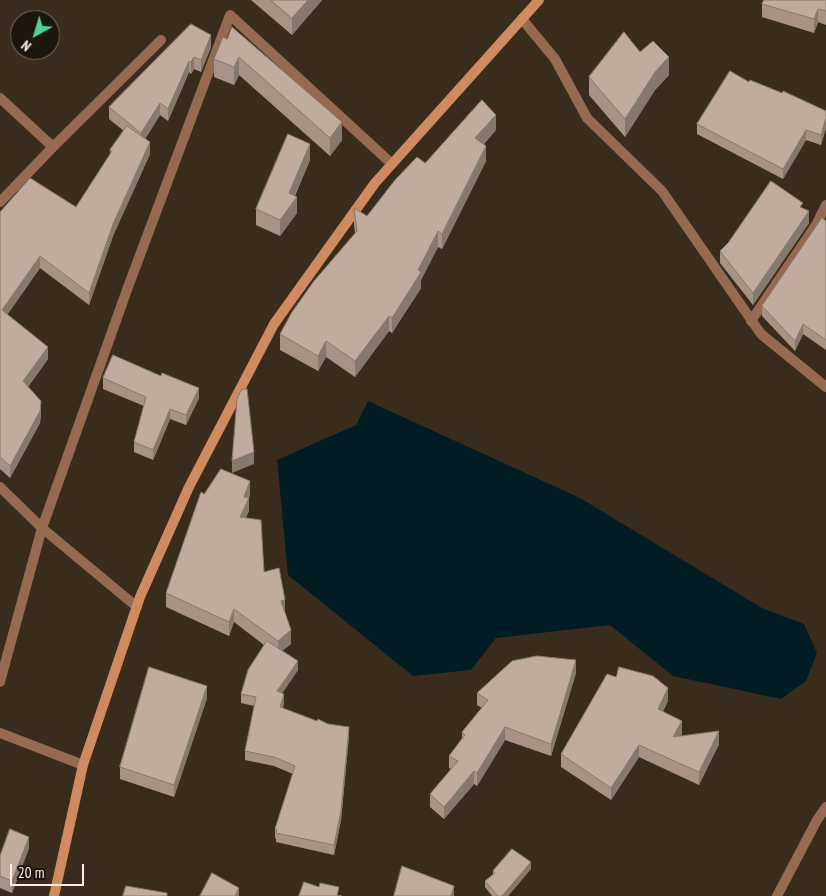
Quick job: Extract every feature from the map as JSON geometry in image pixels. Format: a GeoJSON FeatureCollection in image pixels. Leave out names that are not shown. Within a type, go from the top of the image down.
{"type":"FeatureCollection","features":[{"type":"Feature","properties":{"kind":"main road"},"geometry":{"type":"LineString","coordinates":[[54,896],[83,765],[138,607],[189,487],[274,324],[375,183],[539,0]]}},
{"type":"Feature","properties":{"kind":"street"},"geometry":{"type":"LineString","coordinates":[[0,682],[42,528],[128,287],[230,15],[392,164]]}},
{"type":"Feature","properties":{"kind":"street"},"geometry":{"type":"LineString","coordinates":[[522,19],[555,59],[588,118],[662,191],[761,334],[826,387]]}},
{"type":"Feature","properties":{"kind":"street"},"geometry":{"type":"LineString","coordinates":[[0,202],[52,147],[161,40]]}},
{"type":"Feature","properties":{"kind":"street"},"geometry":{"type":"LineString","coordinates":[[0,98],[52,147]]}},
{"type":"Feature","properties":{"kind":"street"},"geometry":{"type":"LineString","coordinates":[[751,321],[816,225],[826,205]]}},
{"type":"Feature","properties":{"kind":"street"},"geometry":{"type":"LineString","coordinates":[[0,487],[42,528],[138,607]]}},
{"type":"Feature","properties":{"kind":"street"},"geometry":{"type":"LineString","coordinates":[[0,732],[83,765]]}},
{"type":"Feature","properties":{"kind":"street"},"geometry":{"type":"LineString","coordinates":[[777,896],[817,820],[826,807]]}},
{"type":"Feature","properties":{"kind":"water"},"geometry":{"type":"Polygon","coordinates":[[[368,401],[580,498],[762,608],[804,624],[817,653],[806,681],[781,699],[673,676],[610,625],[496,638],[471,670],[413,676],[288,575],[277,460],[356,425],[368,401]]]}},
{"type":"Feature","properties":{"kind":"building"},"geometry":{"type":"Polygon","coordinates":[[[271,0],[308,0],[292,18],[271,0]]]}},
{"type":"Feature","properties":{"kind":"building"},"geometry":{"type":"Polygon","coordinates":[[[764,0],[826,0],[826,11],[818,9],[814,19],[762,4],[764,0]]]}},
{"type":"Feature","properties":{"kind":"building"},"geometry":{"type":"Polygon","coordinates":[[[191,24],[211,35],[201,60],[194,57],[191,62],[189,61],[168,109],[160,103],[141,133],[109,107],[191,24]]]}},
{"type":"Feature","properties":{"kind":"building"},"geometry":{"type":"Polygon","coordinates":[[[232,27],[342,122],[330,138],[239,57],[234,67],[214,59],[223,37],[227,39],[232,27]]]}},
{"type":"Feature","properties":{"kind":"building"},"geometry":{"type":"Polygon","coordinates":[[[624,32],[640,52],[653,41],[669,57],[655,72],[625,119],[589,77],[624,32]]]}},
{"type":"Feature","properties":{"kind":"building"},"geometry":{"type":"Polygon","coordinates":[[[730,71],[749,82],[750,80],[782,93],[783,91],[826,111],[821,135],[806,130],[783,169],[697,124],[730,71]]]}},
{"type":"Feature","properties":{"kind":"building"},"geometry":{"type":"Polygon","coordinates":[[[482,100],[496,115],[475,138],[486,146],[442,234],[438,231],[418,270],[421,272],[392,318],[389,316],[355,361],[326,341],[318,356],[280,334],[292,312],[314,281],[357,231],[354,208],[367,216],[395,180],[417,157],[425,163],[482,100]]]}},
{"type":"Feature","properties":{"kind":"building"},"geometry":{"type":"Polygon","coordinates":[[[127,126],[150,142],[113,224],[89,293],[40,256],[2,310],[48,347],[23,381],[41,401],[40,411],[10,466],[0,457],[0,212],[30,178],[76,207],[112,151],[110,150],[127,126]]]}},
{"type":"Feature","properties":{"kind":"building"},"geometry":{"type":"Polygon","coordinates":[[[288,134],[310,144],[289,193],[297,197],[280,220],[256,209],[288,134]]]}},
{"type":"Feature","properties":{"kind":"building"},"geometry":{"type":"Polygon","coordinates":[[[771,181],[803,203],[800,207],[809,211],[753,293],[720,251],[728,243],[771,181]]]}},
{"type":"Feature","properties":{"kind":"building"},"geometry":{"type":"Polygon","coordinates":[[[822,218],[826,221],[826,340],[803,324],[795,341],[762,306],[822,218]]]}},
{"type":"Feature","properties":{"kind":"building"},"geometry":{"type":"Polygon","coordinates":[[[113,355],[161,376],[162,373],[199,388],[186,415],[170,409],[153,450],[134,442],[146,397],[103,378],[113,355]]]}},
{"type":"Feature","properties":{"kind":"building"},"geometry":{"type":"Polygon","coordinates":[[[247,389],[254,452],[232,461],[237,399],[241,390],[247,389]]]}},
{"type":"Feature","properties":{"kind":"building"},"geometry":{"type":"Polygon","coordinates":[[[221,469],[250,481],[244,497],[249,498],[240,517],[261,520],[264,572],[279,568],[285,600],[281,601],[291,630],[278,641],[234,609],[229,622],[166,593],[201,492],[204,494],[221,469]]]}},
{"type":"Feature","properties":{"kind":"building"},"geometry":{"type":"Polygon","coordinates":[[[267,641],[298,661],[277,691],[284,694],[280,707],[317,721],[318,719],[328,724],[349,727],[341,811],[334,845],[276,833],[277,830],[275,829],[295,766],[274,757],[245,751],[256,697],[241,694],[248,670],[267,641]]]}},
{"type":"Feature","properties":{"kind":"building"},"geometry":{"type":"Polygon","coordinates":[[[537,656],[576,660],[551,744],[505,727],[477,773],[474,771],[444,807],[430,794],[458,761],[449,756],[465,735],[462,732],[488,700],[477,693],[512,661],[537,656]]]}},
{"type":"Feature","properties":{"kind":"building"},"geometry":{"type":"Polygon","coordinates":[[[149,667],[207,686],[174,785],[120,767],[149,667]]]}},
{"type":"Feature","properties":{"kind":"building"},"geometry":{"type":"Polygon","coordinates":[[[619,667],[653,676],[668,688],[658,709],[682,721],[673,737],[719,731],[699,772],[639,745],[611,788],[561,754],[607,674],[616,677],[619,667]]]}},
{"type":"Feature","properties":{"kind":"building"},"geometry":{"type":"Polygon","coordinates":[[[10,829],[29,837],[12,881],[0,876],[0,856],[10,829]]]}},
{"type":"Feature","properties":{"kind":"building"},"geometry":{"type":"Polygon","coordinates":[[[512,849],[531,862],[502,896],[498,896],[485,881],[495,873],[493,871],[512,849]]]}},
{"type":"Feature","properties":{"kind":"building"},"geometry":{"type":"Polygon","coordinates":[[[402,866],[454,886],[451,896],[394,896],[402,866]]]}},
{"type":"Feature","properties":{"kind":"building"},"geometry":{"type":"Polygon","coordinates":[[[212,873],[239,888],[235,896],[200,896],[212,873]]]}},
{"type":"Feature","properties":{"kind":"building"},"geometry":{"type":"Polygon","coordinates":[[[304,882],[319,887],[320,883],[339,887],[337,895],[342,896],[299,896],[304,882]]]}},
{"type":"Feature","properties":{"kind":"building"},"geometry":{"type":"Polygon","coordinates":[[[126,886],[167,893],[167,896],[123,896],[126,886]]]}}]}
